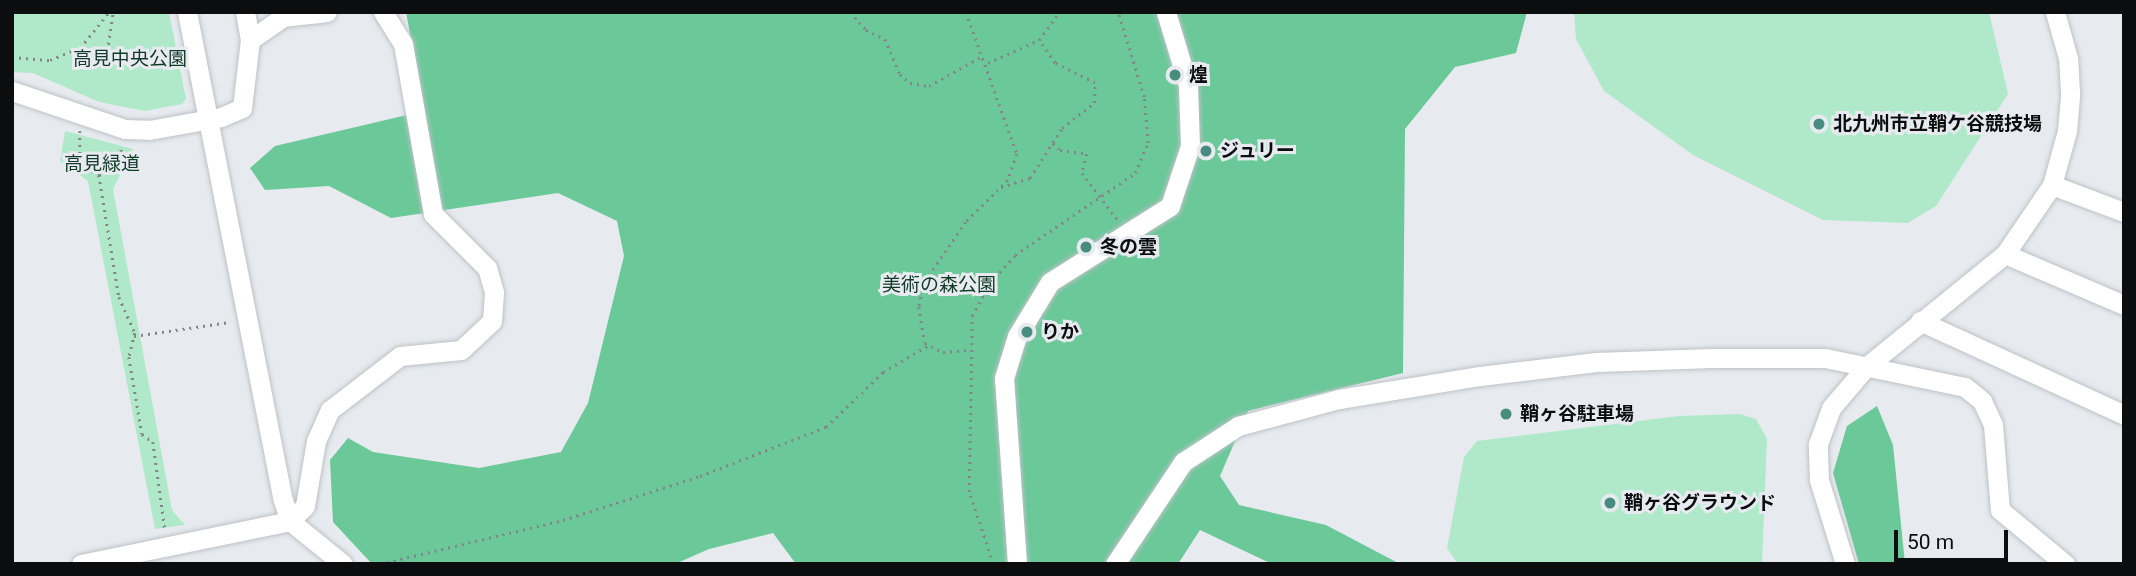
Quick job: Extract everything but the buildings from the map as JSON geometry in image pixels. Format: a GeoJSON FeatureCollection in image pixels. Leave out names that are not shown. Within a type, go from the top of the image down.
{"type":"FeatureCollection","features":[{"type":"Feature","properties":{"kind":"street"},"geometry":{"type":"LineString","coordinates":[[187,12],[290,521],[343,564]]}},
{"type":"Feature","properties":{"kind":"street"},"geometry":{"type":"LineString","coordinates":[[12,91],[125,129],[149,130],[210,119],[242,108],[250,40],[245,12]]}},
{"type":"Feature","properties":{"kind":"street"},"geometry":{"type":"LineString","coordinates":[[250,40],[282,15],[327,12]]}},
{"type":"Feature","properties":{"kind":"street"},"geometry":{"type":"LineString","coordinates":[[81,564],[290,521],[304,506],[316,441],[330,410],[400,356],[461,351],[492,321],[494,292],[488,268],[433,214],[403,44],[383,12]]}},
{"type":"Feature","properties":{"kind":"street"},"geometry":{"type":"LineString","coordinates":[[1017,564],[1004,378],[1017,336],[1050,282],[1170,206],[1190,146],[1188,85],[1166,12]]}},
{"type":"Feature","properties":{"kind":"street"},"geometry":{"type":"LineString","coordinates":[[1844,564],[1819,480],[1818,444],[1831,408],[1866,367],[2005,254],[2052,185],[2067,131],[2070,93],[2068,58],[2055,12]]}},
{"type":"Feature","properties":{"kind":"street"},"geometry":{"type":"LineString","coordinates":[[2052,185],[2124,212]]}},
{"type":"Feature","properties":{"kind":"street"},"geometry":{"type":"LineString","coordinates":[[2005,254],[2124,305]]}},
{"type":"Feature","properties":{"kind":"street"},"geometry":{"type":"LineString","coordinates":[[1920,321],[2124,415]]}},
{"type":"Feature","properties":{"kind":"street"},"geometry":{"type":"LineString","coordinates":[[1115,564],[1183,462],[1238,426],[1275,414],[1351,396],[1595,362],[1825,358],[1965,387],[1982,401],[1993,425],[2000,510],[2065,564]]}},
{"type":"Feature","properties":{"kind":"path"},"geometry":{"type":"LineString","coordinates":[[12,57],[50,60],[80,48],[111,12]]}},
{"type":"Feature","properties":{"kind":"path"},"geometry":{"type":"LineString","coordinates":[[105,65],[111,12]]}},
{"type":"Feature","properties":{"kind":"path"},"geometry":{"type":"LineString","coordinates":[[850,12],[866,30],[885,39],[900,74],[910,83],[929,86],[984,55]]}},
{"type":"Feature","properties":{"kind":"path"},"geometry":{"type":"LineString","coordinates":[[966,12],[988,63],[1017,154],[1001,187],[966,222],[923,283],[919,307],[925,343],[943,352],[971,350]]}},
{"type":"Feature","properties":{"kind":"path"},"geometry":{"type":"LineString","coordinates":[[988,63],[1039,40],[1059,12]]}},
{"type":"Feature","properties":{"kind":"path"},"geometry":{"type":"LineString","coordinates":[[1001,187],[1030,178],[1062,128],[1094,103],[1095,83],[1055,63],[1039,40]]}},
{"type":"Feature","properties":{"kind":"path"},"geometry":{"type":"LineString","coordinates":[[80,131],[80,164],[99,174]]}},
{"type":"Feature","properties":{"kind":"path"},"geometry":{"type":"LineString","coordinates":[[99,174],[117,165],[122,142]]}},
{"type":"Feature","properties":{"kind":"path"},"geometry":{"type":"LineString","coordinates":[[1053,144],[1059,150],[1087,154],[1082,173],[1128,233]]}},
{"type":"Feature","properties":{"kind":"path"},"geometry":{"type":"LineString","coordinates":[[99,174],[120,297],[134,336],[129,357],[142,434],[153,442],[166,531]]}},
{"type":"Feature","properties":{"kind":"path"},"geometry":{"type":"LineString","coordinates":[[134,336],[234,321]]}},
{"type":"Feature","properties":{"kind":"path"},"geometry":{"type":"LineString","coordinates":[[380,564],[563,520],[700,476],[827,427],[883,372],[929,345]]}},
{"type":"Feature","properties":{"kind":"green space","name":"高見中央公園"},"geometry":{"type":"Polygon","coordinates":[[[12,12],[169,12],[186,99],[182,104],[145,111],[99,102],[33,73],[12,72],[12,12]]]}},
{"type":"Feature","properties":{"kind":"green space","name":"美術の森公園"},"geometry":{"type":"Polygon","coordinates":[[[406,12],[1527,12],[1516,53],[1455,67],[1405,129],[1403,373],[1248,411],[1220,476],[1239,505],[1326,525],[1400,564],[1272,564],[1200,530],[1178,564],[796,564],[773,533],[709,549],[675,564],[372,564],[333,522],[330,460],[348,438],[373,452],[479,468],[561,452],[588,403],[624,256],[617,221],[558,193],[391,218],[329,186],[265,190],[250,168],[275,146],[424,111],[406,12]]]}},
{"type":"Feature","properties":{"kind":"green space","name":"北九州市立鞘ケ谷競技場"},"geometry":{"type":"Polygon","coordinates":[[[1574,12],[1989,12],[2008,94],[1936,206],[1908,223],[1823,220],[1693,155],[1604,91],[1576,39],[1574,12]]]}},
{"type":"Feature","properties":{"kind":"green space","name":"高見緑道"},"geometry":{"type":"Polygon","coordinates":[[[65,131],[133,149],[113,189],[172,510],[185,525],[155,529],[88,181],[60,161],[65,131]]]}},
{"type":"Feature","properties":{"kind":"green space"},"geometry":{"type":"Polygon","coordinates":[[[1877,406],[1893,445],[1905,564],[1859,564],[1833,473],[1847,426],[1877,406]]]}},
{"type":"Feature","properties":{"kind":"green space","name":"鞘ヶ谷グラウンド"},"geometry":{"type":"Polygon","coordinates":[[[1740,414],[1756,419],[1767,439],[1762,564],[1458,564],[1447,548],[1464,457],[1477,441],[1679,416],[1740,414]]]}},
{"type":"Feature","properties":{"kind":"place","name":"煌"},"geometry":{"type":"Point","coordinates":[1175,75]}},
{"type":"Feature","properties":{"kind":"place","name":"北九州市立鞘ケ谷競技場"},"geometry":{"type":"Point","coordinates":[1819,124]}},
{"type":"Feature","properties":{"kind":"place","name":"ジュリー"},"geometry":{"type":"Point","coordinates":[1206,151]}},
{"type":"Feature","properties":{"kind":"place","name":"冬の雲"},"geometry":{"type":"Point","coordinates":[1086,247]}},
{"type":"Feature","properties":{"kind":"place","name":"りか"},"geometry":{"type":"Point","coordinates":[1027,332]}},
{"type":"Feature","properties":{"kind":"place","name":"鞘ヶ谷駐車場"},"geometry":{"type":"Point","coordinates":[1506,414]}},
{"type":"Feature","properties":{"kind":"place","name":"鞘ヶ谷グラウンド"},"geometry":{"type":"Point","coordinates":[1610,503]}}]}
